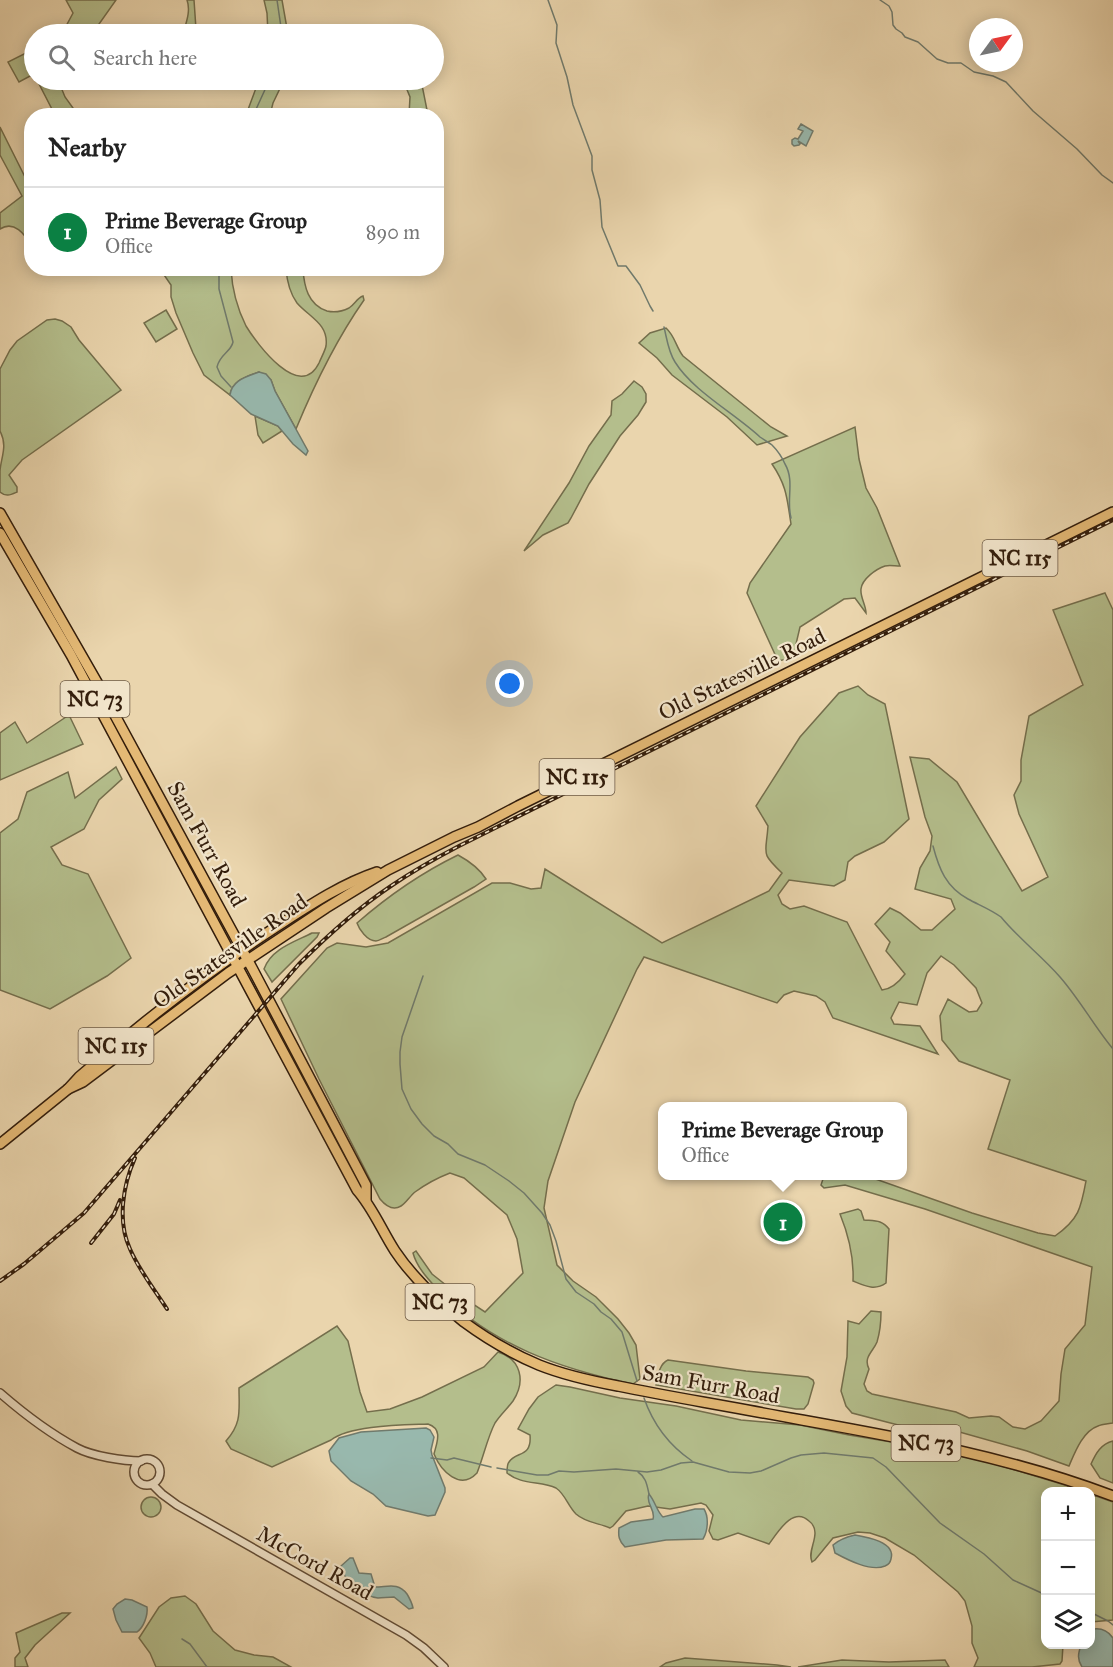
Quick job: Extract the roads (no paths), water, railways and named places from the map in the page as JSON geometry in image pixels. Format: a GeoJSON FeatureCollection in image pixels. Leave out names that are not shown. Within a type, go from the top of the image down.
{"type":"FeatureCollection","features":[{"type":"Feature","properties":{"kind":"main road","name":"Old Statesville Road"},"geometry":{"type":"LineString","coordinates":[[68,1089],[83,1082],[237,966],[388,870],[1113,512]]}},
{"type":"Feature","properties":{"kind":"main road","name":"Sam Furr Road"},"geometry":{"type":"LineString","coordinates":[[0,513],[76,644],[248,960],[366,1185],[366,1200]]}},
{"type":"Feature","properties":{"kind":"main road"},"geometry":{"type":"LineString","coordinates":[[0,518],[20,548]]}},
{"type":"Feature","properties":{"kind":"main road","name":"Sam Furr Road"},"geometry":{"type":"LineString","coordinates":[[0,533],[70,655],[357,1190],[366,1200],[400,1258],[437,1299],[465,1323],[488,1338],[540,1365],[574,1376],[632,1389],[951,1448],[1023,1466],[1113,1496]]}},
{"type":"Feature","properties":{"kind":"main road"},"geometry":{"type":"LineString","coordinates":[[70,655],[93,685],[105,707],[112,711]]}},
{"type":"Feature","properties":{"kind":"main road","name":"Old Statesville Road"},"geometry":{"type":"LineString","coordinates":[[0,1144],[165,1005],[232,957],[298,912],[328,895],[374,873],[388,870]]}},
{"type":"Feature","properties":{"kind":"main road"},"geometry":{"type":"LineString","coordinates":[[111,1061],[114,1052],[134,1036],[148,1020]]}},
{"type":"Feature","properties":{"kind":"street","name":"McCord Road"},"geometry":{"type":"LineString","coordinates":[[0,1393],[41,1425],[79,1449],[120,1460],[141,1461]]}},
{"type":"Feature","properties":{"kind":"street","name":"McCord Road"},"geometry":{"type":"LineString","coordinates":[[120,1460],[134,1470],[138,1482],[152,1484],[177,1505],[406,1635],[444,1667]]}},
{"type":"Feature","properties":{"kind":"street"},"geometry":{"type":"LineString","coordinates":[[134,1470],[141,1461],[155,1462],[165,1495]]}},
{"type":"Feature","properties":{"kind":"street"},"geometry":{"type":"LineString","coordinates":[[152,1484],[158,1478]]}},
{"type":"Feature","properties":{"kind":"water"},"geometry":{"type":"Polygon","coordinates":[[[801,124],[813,131],[806,146],[798,141],[800,144],[794,146],[792,140],[798,139],[803,131],[798,129],[801,124]]]}},
{"type":"Feature","properties":{"kind":"water"},"geometry":{"type":"Polygon","coordinates":[[[259,372],[266,374],[271,380],[308,451],[306,455],[278,426],[251,414],[230,395],[237,382],[259,372]]]}},
{"type":"Feature","properties":{"kind":"water"},"geometry":{"type":"Polygon","coordinates":[[[426,1428],[434,1437],[432,1455],[445,1488],[435,1515],[428,1516],[386,1506],[373,1494],[351,1481],[331,1461],[329,1451],[339,1438],[361,1432],[426,1428]]]}},
{"type":"Feature","properties":{"kind":"water"},"geometry":{"type":"Polygon","coordinates":[[[649,1494],[663,1517],[704,1509],[707,1524],[703,1539],[666,1540],[625,1547],[619,1538],[619,1528],[631,1522],[653,1519],[648,1500],[649,1494]]]}},
{"type":"Feature","properties":{"kind":"water"},"geometry":{"type":"Polygon","coordinates":[[[855,1535],[885,1544],[891,1553],[889,1563],[879,1567],[866,1566],[835,1553],[833,1545],[843,1538],[855,1535]]]}},
{"type":"Feature","properties":{"kind":"water"},"geometry":{"type":"Polygon","coordinates":[[[353,1558],[359,1573],[371,1574],[375,1587],[392,1586],[404,1590],[413,1608],[409,1609],[394,1597],[373,1597],[355,1586],[345,1576],[341,1566],[353,1558]]]}},
{"type":"Feature","properties":{"kind":"water"},"geometry":{"type":"Polygon","coordinates":[[[125,1599],[147,1607],[145,1621],[137,1632],[122,1632],[116,1620],[113,1609],[125,1599]]]}},
{"type":"Feature","properties":{"kind":"water"},"geometry":{"type":"Polygon","coordinates":[[[1095,1629],[1105,1630],[1113,1638],[1113,1667],[1082,1667],[1080,1649],[1095,1649],[1095,1629]]]}},
{"type":"Feature","properties":{"kind":"waterway"},"geometry":{"type":"LineString","coordinates":[[277,0],[281,24]]}},
{"type":"Feature","properties":{"kind":"waterway"},"geometry":{"type":"LineString","coordinates":[[548,0],[557,25],[556,43],[573,105],[592,156],[592,170],[600,200],[602,227],[618,266],[626,266],[640,285],[653,311]]}},
{"type":"Feature","properties":{"kind":"waterway"},"geometry":{"type":"LineString","coordinates":[[880,0],[889,6],[893,25],[905,37],[918,42],[937,59],[948,63],[961,63],[974,72],[993,76],[1006,82],[1033,111],[1113,183]]}},
{"type":"Feature","properties":{"kind":"waterway"},"geometry":{"type":"LineString","coordinates":[[257,108],[265,90]]}},
{"type":"Feature","properties":{"kind":"waterway"},"geometry":{"type":"LineString","coordinates":[[219,276],[219,289],[233,342],[217,367],[221,376],[231,387]]}},
{"type":"Feature","properties":{"kind":"waterway"},"geometry":{"type":"LineString","coordinates":[[664,327],[671,354],[683,373],[703,392],[772,445],[784,461],[790,484],[791,518]]}},
{"type":"Feature","properties":{"kind":"waterway"},"geometry":{"type":"LineString","coordinates":[[933,846],[944,877],[954,889],[1001,917],[1046,962],[1067,986],[1113,1049]]}},
{"type":"Feature","properties":{"kind":"waterway"},"geometry":{"type":"LineString","coordinates":[[423,976],[402,1037],[400,1052],[402,1089],[411,1109],[434,1136],[448,1144],[458,1154],[485,1165],[509,1181],[524,1193],[542,1213],[556,1241],[566,1279],[576,1292],[594,1304],[622,1332],[637,1381]]}},
{"type":"Feature","properties":{"kind":"waterway"},"geometry":{"type":"LineString","coordinates":[[644,1398],[663,1434],[692,1461]]}},
{"type":"Feature","properties":{"kind":"waterway"},"geometry":{"type":"LineString","coordinates":[[497,1468],[537,1475],[548,1475],[559,1471],[616,1469],[647,1472],[693,1462],[729,1472],[750,1473],[801,1455],[824,1453],[873,1458],[886,1467],[940,1523],[984,1554],[1013,1580],[1041,1593]]}},
{"type":"Feature","properties":{"kind":"waterway"},"geometry":{"type":"LineString","coordinates":[[431,1458],[447,1460],[454,1458],[491,1467]]}},
{"type":"Feature","properties":{"kind":"waterway"},"geometry":{"type":"LineString","coordinates":[[638,1472],[647,1484],[649,1494]]}},
{"type":"Feature","properties":{"kind":"waterway"},"geometry":{"type":"LineString","coordinates":[[1095,1614],[1113,1625]]}},
{"type":"Feature","properties":{"kind":"waterway"},"geometry":{"type":"LineString","coordinates":[[182,1639],[190,1644],[207,1667]]}},
{"type":"Feature","properties":{"kind":"railway"},"geometry":{"type":"LineString","coordinates":[[0,1281],[24,1264],[84,1213],[299,964],[343,923],[391,886],[459,846],[1113,520]]}},
{"type":"Feature","properties":{"kind":"railway"},"geometry":{"type":"LineString","coordinates":[[135,1158],[127,1180],[123,1203],[126,1238],[138,1264],[167,1309]]}},
{"type":"Feature","properties":{"kind":"railway"},"geometry":{"type":"LineString","coordinates":[[91,1243],[114,1214],[120,1200]]}},
{"type":"Feature","properties":{"kind":"place","name":"Prime Beverage Group"},"geometry":{"type":"Point","coordinates":[783,1222]}}]}
